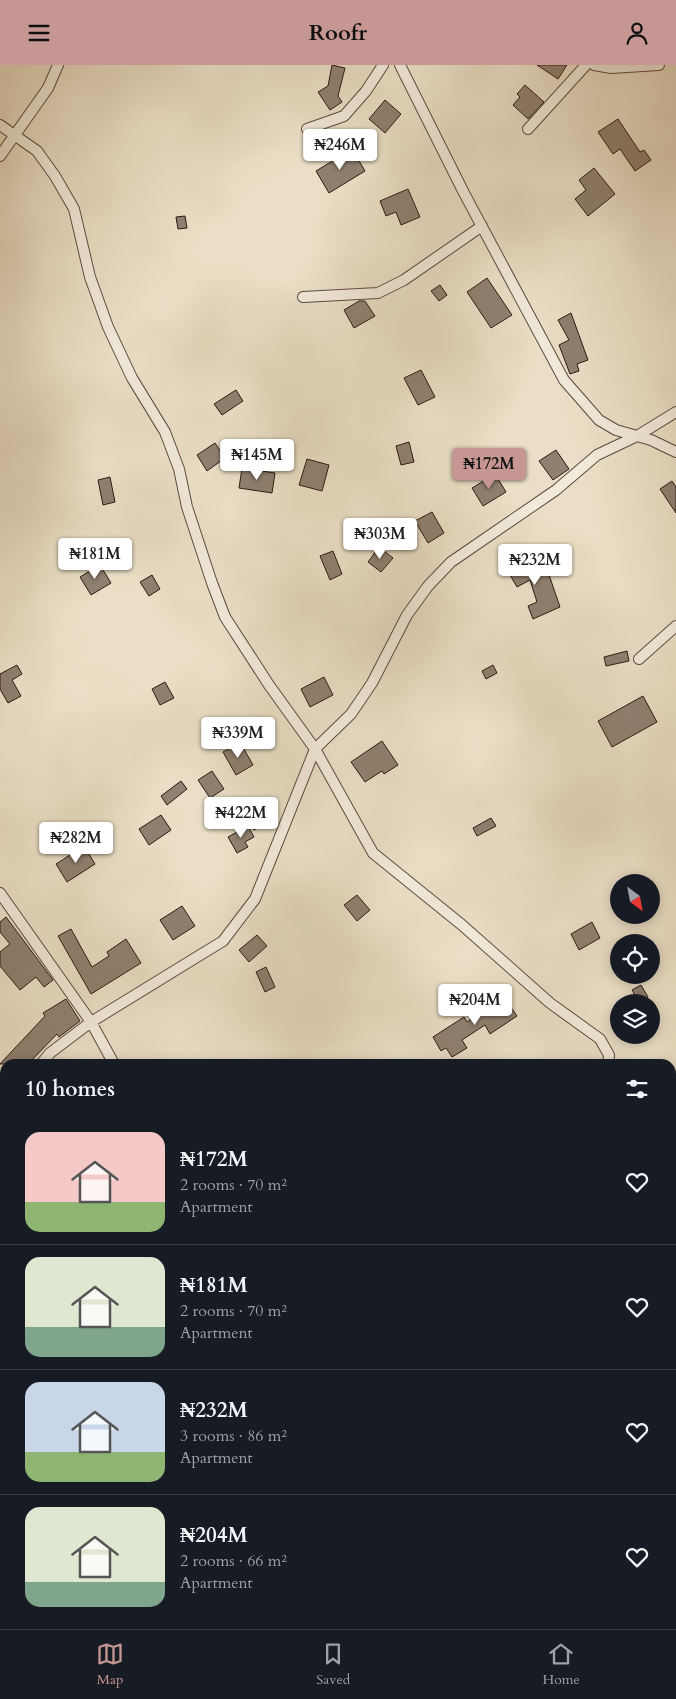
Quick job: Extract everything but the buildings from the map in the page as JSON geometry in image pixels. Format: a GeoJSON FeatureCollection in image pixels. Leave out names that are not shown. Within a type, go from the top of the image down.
{"type":"FeatureCollection","features":[{"type":"Feature","properties":{"kind":"street"},"geometry":{"type":"LineString","coordinates":[[0,157],[48,87],[58,65]]}},
{"type":"Feature","properties":{"kind":"street"},"geometry":{"type":"LineString","coordinates":[[307,129],[344,116],[366,91],[383,65]]}},
{"type":"Feature","properties":{"kind":"street"},"geometry":{"type":"LineString","coordinates":[[400,65],[482,226],[564,380],[599,421],[616,430],[637,436],[676,452]]}},
{"type":"Feature","properties":{"kind":"street"},"geometry":{"type":"LineString","coordinates":[[528,129],[586,65]]}},
{"type":"Feature","properties":{"kind":"street"},"geometry":{"type":"LineString","coordinates":[[594,65],[611,68],[659,65]]}},
{"type":"Feature","properties":{"kind":"street"},"geometry":{"type":"LineString","coordinates":[[0,125],[37,151],[74,209],[90,277],[108,327],[132,378],[165,432],[179,469],[187,507],[225,617],[269,685],[315,749],[373,853],[462,925],[544,998],[600,1039],[609,1055],[609,1059]]}},
{"type":"Feature","properties":{"kind":"street"},"geometry":{"type":"LineString","coordinates":[[303,297],[378,293],[404,280],[482,226]]}},
{"type":"Feature","properties":{"kind":"street"},"geometry":{"type":"LineString","coordinates":[[46,1059],[57,1047],[90,1022],[223,941],[255,899],[315,749],[351,714],[372,683],[407,615],[428,585],[451,562],[556,489],[597,455],[637,436],[676,412]]}},
{"type":"Feature","properties":{"kind":"street"},"geometry":{"type":"LineString","coordinates":[[639,659],[676,626]]}},
{"type":"Feature","properties":{"kind":"street"},"geometry":{"type":"LineString","coordinates":[[0,893],[90,1022],[111,1059]]}}]}
